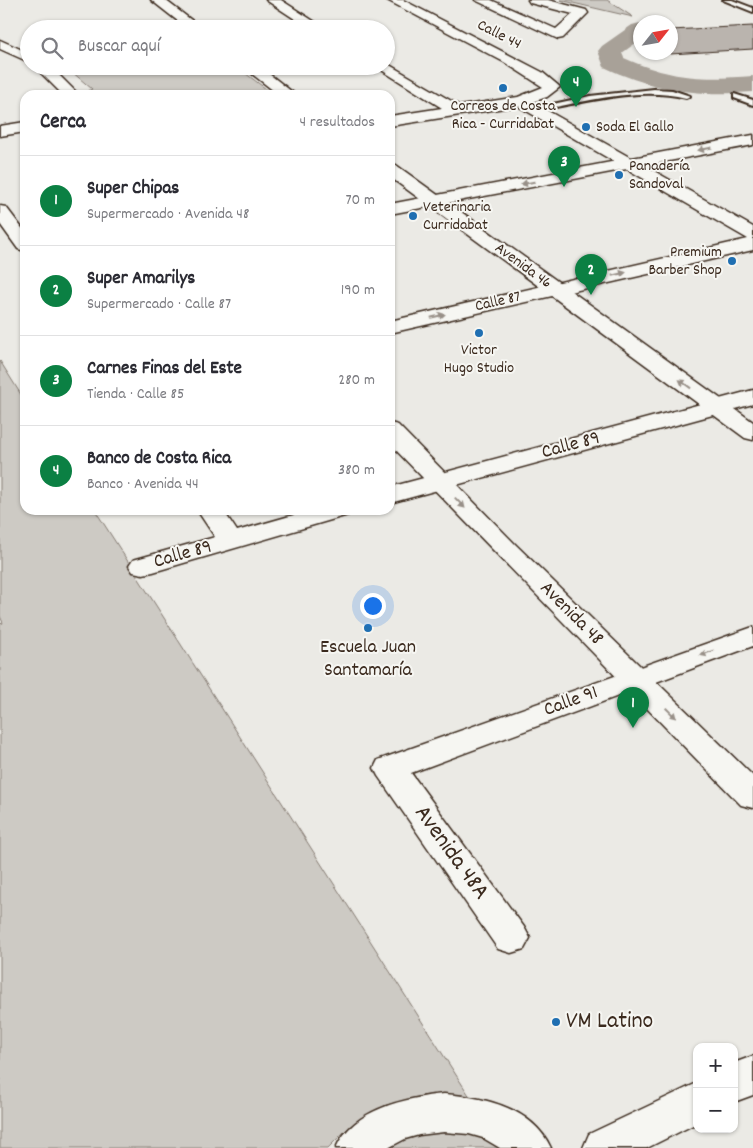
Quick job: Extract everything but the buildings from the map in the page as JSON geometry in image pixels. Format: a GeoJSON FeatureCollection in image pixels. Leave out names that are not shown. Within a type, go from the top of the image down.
{"type":"FeatureCollection","features":[{"type":"Feature","properties":{"kind":"street"},"geometry":{"type":"LineString","coordinates":[[157,0],[185,20]]}},
{"type":"Feature","properties":{"kind":"street"},"geometry":{"type":"LineString","coordinates":[[272,0],[305,20]]}},
{"type":"Feature","properties":{"kind":"street","name":"Calle 44"},"geometry":{"type":"LineString","coordinates":[[394,0],[509,59],[546,80],[553,87],[542,94],[520,101]]}},
{"type":"Feature","properties":{"kind":"street"},"geometry":{"type":"LineString","coordinates":[[481,0],[558,34],[582,13],[534,0]]}},
{"type":"Feature","properties":{"kind":"street"},"geometry":{"type":"LineString","coordinates":[[0,44],[20,54]]}},
{"type":"Feature","properties":{"kind":"street"},"geometry":{"type":"LineString","coordinates":[[395,74],[456,110]]}},
{"type":"Feature","properties":{"kind":"street"},"geometry":{"type":"LineString","coordinates":[[51,75],[67,90]]}},
{"type":"Feature","properties":{"kind":"street"},"geometry":{"type":"LineString","coordinates":[[261,75],[281,90]]}},
{"type":"Feature","properties":{"kind":"street"},"geometry":{"type":"LineString","coordinates":[[395,120],[520,101],[753,235]]}},
{"type":"Feature","properties":{"kind":"street"},"geometry":{"type":"LineString","coordinates":[[0,131],[20,129]]}},
{"type":"Feature","properties":{"kind":"street"},"geometry":{"type":"LineString","coordinates":[[395,209],[753,140]]}},
{"type":"Feature","properties":{"kind":"street","name":"Avenida 46"},"geometry":{"type":"LineString","coordinates":[[395,173],[753,433]]}},
{"type":"Feature","properties":{"kind":"street"},"geometry":{"type":"LineString","coordinates":[[0,211],[20,238]]}},
{"type":"Feature","properties":{"kind":"street","name":"Calle 87"},"geometry":{"type":"LineString","coordinates":[[395,326],[753,244]]}},
{"type":"Feature","properties":{"kind":"street","name":"Calle 89"},"geometry":{"type":"LineString","coordinates":[[395,494],[753,397]]}},
{"type":"Feature","properties":{"kind":"street","name":"Avenida 48"},"geometry":{"type":"LineString","coordinates":[[395,435],[753,796]]}},
{"type":"Feature","properties":{"kind":"street"},"geometry":{"type":"LineString","coordinates":[[213,515],[231,541]]}},
{"type":"Feature","properties":{"kind":"street","name":"Calle 89"},"geometry":{"type":"LineString","coordinates":[[143,566],[322,515]]}},
{"type":"Feature","properties":{"kind":"street","name":"Calle 91"},"geometry":{"type":"LineString","coordinates":[[390,768],[753,636]]}},
{"type":"Feature","properties":{"kind":"street","name":"Avenida 48A"},"geometry":{"type":"LineString","coordinates":[[390,768],[511,938]]}},
{"type":"Feature","properties":{"kind":"street"},"geometry":{"type":"LineString","coordinates":[[738,1082],[753,1074]]}},
{"type":"Feature","properties":{"kind":"street"},"geometry":{"type":"LineString","coordinates":[[357,1148],[383,1128],[411,1116],[441,1112],[472,1116],[501,1126],[532,1147]]}},
{"type":"Feature","properties":{"kind":"street"},"geometry":{"type":"LineString","coordinates":[[604,1148],[669,1123]]}},
{"type":"Feature","properties":{"kind":"lane"},"geometry":{"type":"LineString","coordinates":[[726,0],[753,10]]}},
{"type":"Feature","properties":{"kind":"lane"},"geometry":{"type":"LineString","coordinates":[[534,109],[651,91],[673,91],[686,96]]}},
{"type":"Feature","properties":{"kind":"lane"},"geometry":{"type":"LineString","coordinates":[[737,96],[753,103]]}},
{"type":"Feature","properties":{"kind":"shaded area"},"geometry":{"type":"Polygon","coordinates":[[[560,0],[607,0],[633,17],[560,0]]]}},
{"type":"Feature","properties":{"kind":"shaded area"},"geometry":{"type":"Polygon","coordinates":[[[76,75],[248,75],[267,90],[90,90],[92,89],[76,75]]]}},
{"type":"Feature","properties":{"kind":"shaded area"},"geometry":{"type":"Polygon","coordinates":[[[0,361],[20,393],[20,515],[98,515],[472,1100],[432,1094],[386,1105],[346,1130],[328,1148],[0,1148],[0,624],[3,623],[0,616],[0,361]]]}},
{"type":"Feature","properties":{"kind":"shaded area"},"geometry":{"type":"Polygon","coordinates":[[[435,1129],[462,1131],[480,1135],[504,1148],[385,1148],[405,1136],[435,1129]]]}},
{"type":"Feature","properties":{"kind":"waterway"},"geometry":{"type":"LineString","coordinates":[[633,35],[610,51],[613,62],[632,71],[665,82],[681,85],[753,84]]}},
{"type":"Feature","properties":{"kind":"place","name":"Correos de Costa Rica - Curridabat"},"geometry":{"type":"Point","coordinates":[503,88]}},
{"type":"Feature","properties":{"kind":"place","name":"Banco de Costa Rica"},"geometry":{"type":"Point","coordinates":[576,107]}},
{"type":"Feature","properties":{"kind":"place","name":"Soda El Gallo"},"geometry":{"type":"Point","coordinates":[586,127]}},
{"type":"Feature","properties":{"kind":"place","name":"Panadería Sandoval"},"geometry":{"type":"Point","coordinates":[619,175]}},
{"type":"Feature","properties":{"kind":"place","name":"Carnes Finas del Este"},"geometry":{"type":"Point","coordinates":[564,187]}},
{"type":"Feature","properties":{"kind":"place","name":"Veterinaria Curridabat"},"geometry":{"type":"Point","coordinates":[413,216]}},
{"type":"Feature","properties":{"kind":"place","name":"Premium Barber Shop"},"geometry":{"type":"Point","coordinates":[732,261]}},
{"type":"Feature","properties":{"kind":"place","name":"Super Amarilys"},"geometry":{"type":"Point","coordinates":[591,295]}},
{"type":"Feature","properties":{"kind":"place","name":"Victor Hugo Studio"},"geometry":{"type":"Point","coordinates":[479,333]}},
{"type":"Feature","properties":{"kind":"place","name":"Escuela Juan Santamaría"},"geometry":{"type":"Point","coordinates":[368,628]}},
{"type":"Feature","properties":{"kind":"place","name":"Super Chipas"},"geometry":{"type":"Point","coordinates":[633,728]}},
{"type":"Feature","properties":{"kind":"place","name":"VM Latino"},"geometry":{"type":"Point","coordinates":[556,1022]}}]}
